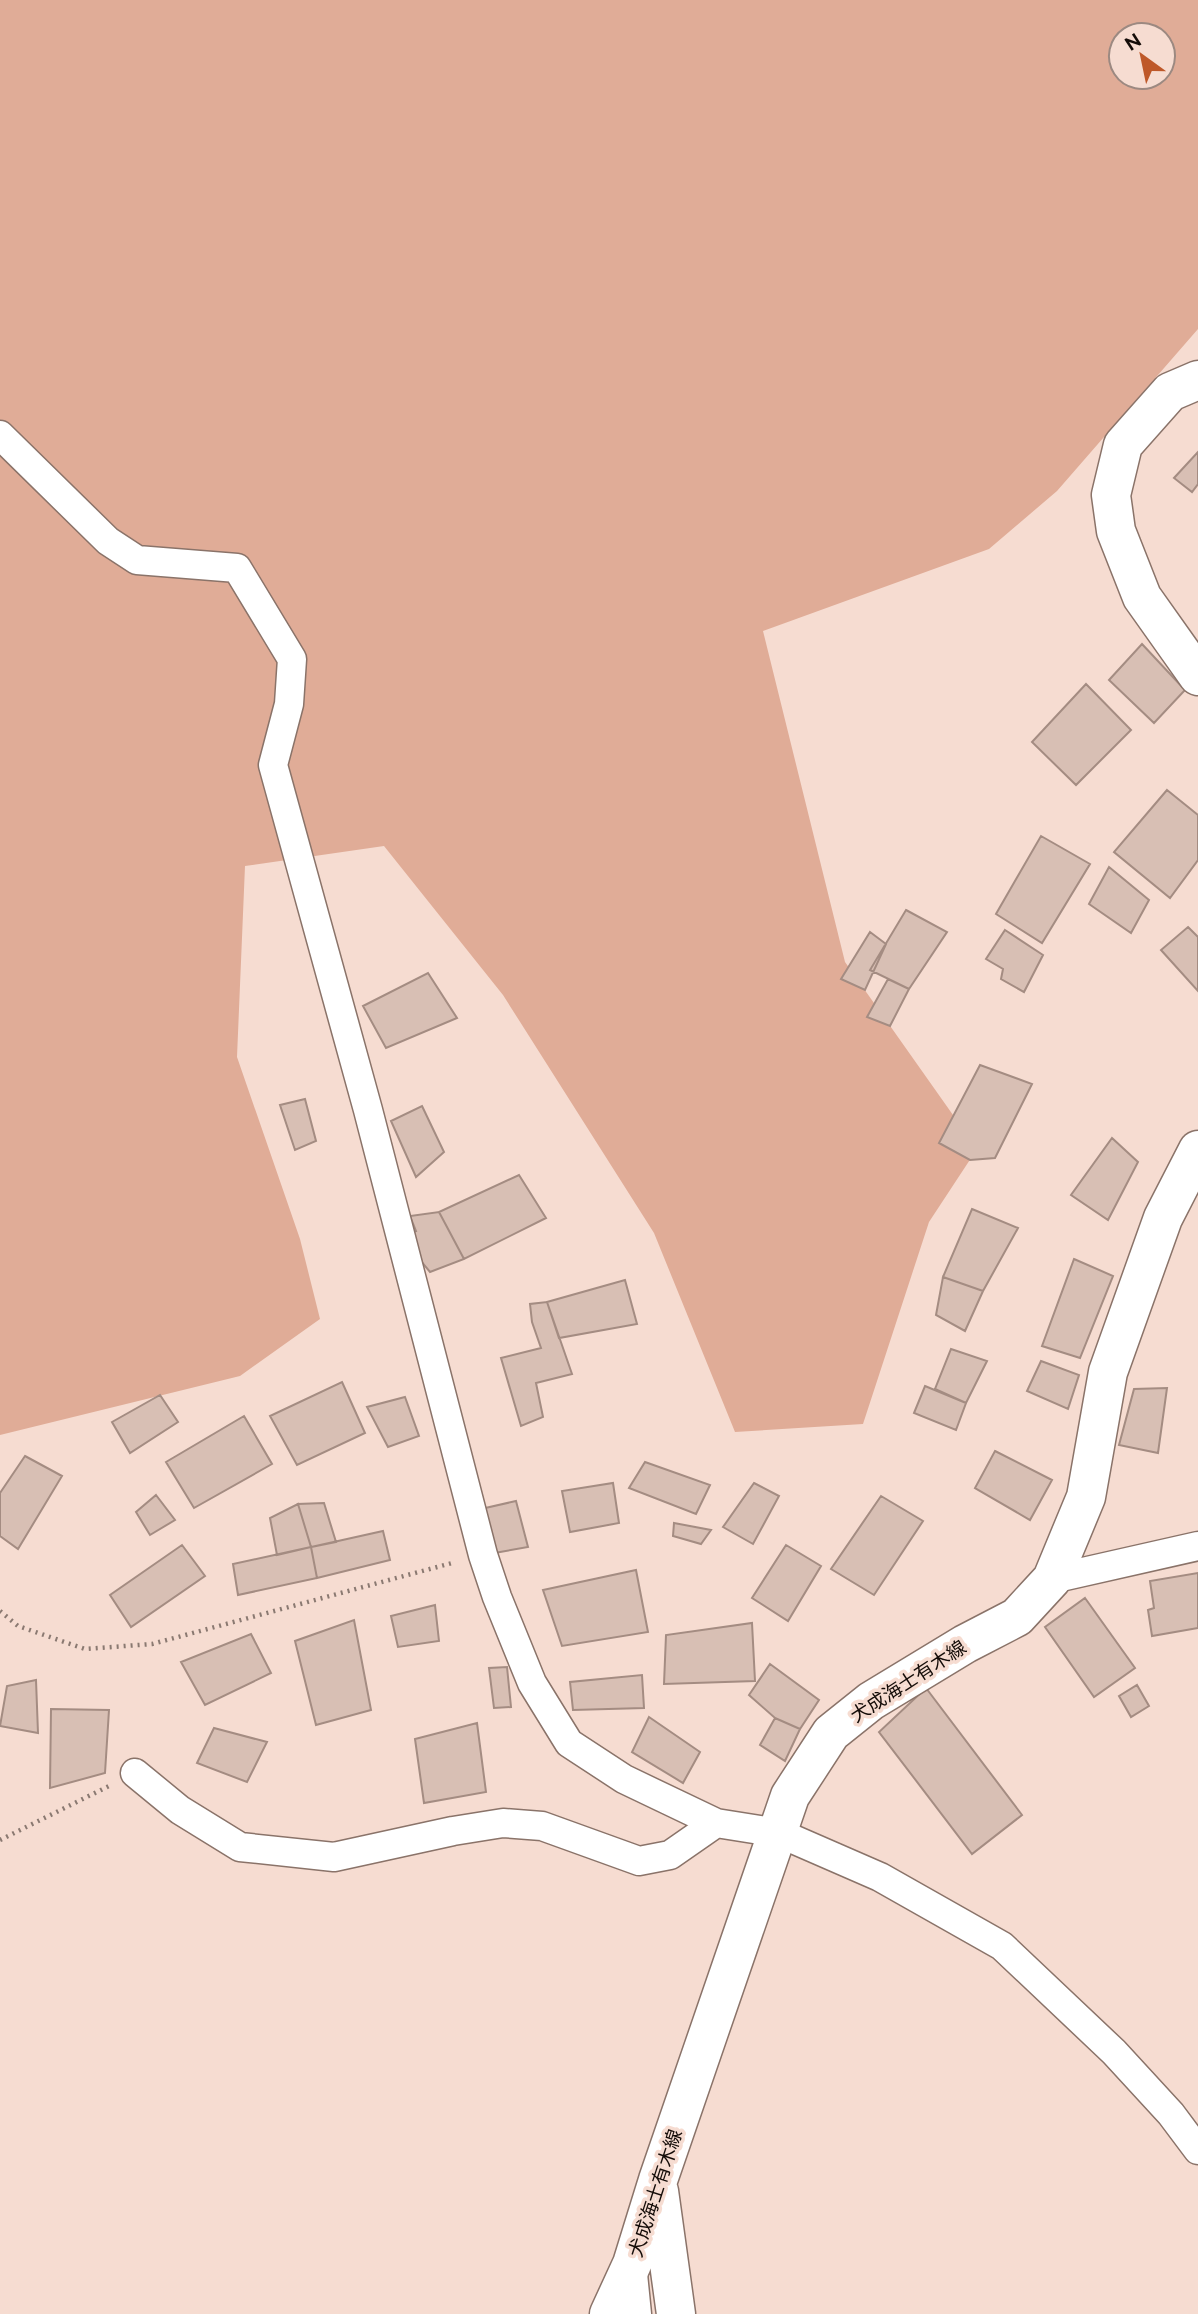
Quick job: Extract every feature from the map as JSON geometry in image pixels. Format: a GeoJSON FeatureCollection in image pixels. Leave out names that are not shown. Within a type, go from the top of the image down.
{"type":"FeatureCollection","features":[{"type":"Feature","properties":{"kind":"main road"},"geometry":{"type":"LineString","coordinates":[[1198,380],[1170,393],[1123,444],[1111,495],[1116,531],[1142,597],[1198,676]]}},
{"type":"Feature","properties":{"kind":"main road","name":"犬成海士有木線"},"geometry":{"type":"LineString","coordinates":[[609,2314],[632,2264],[658,2180],[790,1796],[831,1733],[871,1701],[965,1644],[1017,1617],[1052,1579],[1086,1497],[1108,1372],[1163,1217],[1198,1150]]}},
{"type":"Feature","properties":{"kind":"main road"},"geometry":{"type":"LineString","coordinates":[[658,2180],[677,2314]]}},
{"type":"Feature","properties":{"kind":"street"},"geometry":{"type":"LineString","coordinates":[[0,435],[108,541],[137,560],[237,568],[292,659],[289,704],[273,765],[368,1110],[483,1555],[531,1684],[569,1743],[624,1779],[716,1823],[779,1833],[880,1877],[1002,1946],[1114,2052],[1171,2114],[1198,2150]]}},
{"type":"Feature","properties":{"kind":"street"},"geometry":{"type":"LineString","coordinates":[[1052,1579],[1198,1546]]}},
{"type":"Feature","properties":{"kind":"street"},"geometry":{"type":"LineString","coordinates":[[135,1773],[180,1810],[240,1847],[334,1857],[503,1823],[542,1826],[639,1861],[670,1855],[716,1823]]}},
{"type":"Feature","properties":{"kind":"street"},"geometry":{"type":"LineString","coordinates":[[632,2264],[637,2314]]}},
{"type":"Feature","properties":{"kind":"path"},"geometry":{"type":"LineString","coordinates":[[0,1611],[18,1626],[86,1649],[152,1644],[483,1555]]}},
{"type":"Feature","properties":{"kind":"path"},"geometry":{"type":"LineString","coordinates":[[0,1840],[135,1773]]}},
{"type":"Feature","properties":{"kind":"shaded area"},"geometry":{"type":"Polygon","coordinates":[[[0,0],[1198,0],[1198,329],[1057,491],[989,549],[763,631],[845,962],[977,1149],[929,1222],[863,1424],[735,1432],[654,1233],[503,995],[384,846],[245,866],[237,1057],[300,1239],[320,1319],[240,1376],[0,1435],[0,0]]]}},
{"type":"Feature","properties":{"kind":"building"},"geometry":{"type":"Polygon","coordinates":[[[1198,452],[1198,484],[1192,492],[1174,478],[1198,452]]]}},
{"type":"Feature","properties":{"kind":"building"},"geometry":{"type":"Polygon","coordinates":[[[1142,644],[1185,690],[1154,723],[1109,680],[1142,644]]]}},
{"type":"Feature","properties":{"kind":"building"},"geometry":{"type":"Polygon","coordinates":[[[1086,684],[1131,730],[1076,785],[1032,742],[1086,684]]]}},
{"type":"Feature","properties":{"kind":"building"},"geometry":{"type":"Polygon","coordinates":[[[1167,790],[1198,815],[1198,860],[1170,898],[1114,852],[1167,790]]]}},
{"type":"Feature","properties":{"kind":"building"},"geometry":{"type":"Polygon","coordinates":[[[1041,836],[1090,864],[1042,943],[996,914],[1041,836]]]}},
{"type":"Feature","properties":{"kind":"building"},"geometry":{"type":"Polygon","coordinates":[[[1109,867],[1149,900],[1131,933],[1089,904],[1109,867]]]}},
{"type":"Feature","properties":{"kind":"building"},"geometry":{"type":"Polygon","coordinates":[[[906,910],[947,932],[909,989],[870,970],[906,910]]]}},
{"type":"Feature","properties":{"kind":"building"},"geometry":{"type":"Polygon","coordinates":[[[1188,927],[1198,937],[1198,991],[1161,950],[1188,927]]]}},
{"type":"Feature","properties":{"kind":"building"},"geometry":{"type":"Polygon","coordinates":[[[1005,930],[1043,955],[1024,992],[1001,979],[1003,969],[986,959],[1005,930]]]}},
{"type":"Feature","properties":{"kind":"building"},"geometry":{"type":"Polygon","coordinates":[[[870,932],[886,944],[865,990],[841,979],[870,932]]]}},
{"type":"Feature","properties":{"kind":"building"},"geometry":{"type":"Polygon","coordinates":[[[428,973],[457,1018],[386,1048],[363,1006],[428,973]]]}},
{"type":"Feature","properties":{"kind":"building"},"geometry":{"type":"Polygon","coordinates":[[[888,979],[909,989],[890,1026],[867,1017],[888,979]]]}},
{"type":"Feature","properties":{"kind":"building"},"geometry":{"type":"Polygon","coordinates":[[[980,1065],[1032,1084],[995,1158],[970,1160],[939,1143],[980,1065]]]}},
{"type":"Feature","properties":{"kind":"building"},"geometry":{"type":"Polygon","coordinates":[[[305,1099],[316,1141],[295,1150],[280,1105],[305,1099]]]}},
{"type":"Feature","properties":{"kind":"building"},"geometry":{"type":"Polygon","coordinates":[[[422,1106],[444,1152],[416,1177],[391,1121],[422,1106]]]}},
{"type":"Feature","properties":{"kind":"building"},"geometry":{"type":"Polygon","coordinates":[[[1112,1138],[1138,1162],[1108,1220],[1071,1195],[1112,1138]]]}},
{"type":"Feature","properties":{"kind":"building"},"geometry":{"type":"Polygon","coordinates":[[[519,1175],[546,1218],[464,1259],[439,1212],[519,1175]]]}},
{"type":"Feature","properties":{"kind":"building"},"geometry":{"type":"Polygon","coordinates":[[[972,1209],[1018,1228],[983,1291],[943,1277],[972,1209]]]}},
{"type":"Feature","properties":{"kind":"building"},"geometry":{"type":"Polygon","coordinates":[[[439,1212],[464,1259],[430,1272],[400,1236],[416,1231],[410,1216],[439,1212]]]}},
{"type":"Feature","properties":{"kind":"building"},"geometry":{"type":"Polygon","coordinates":[[[1074,1259],[1113,1276],[1080,1358],[1042,1346],[1074,1259]]]}},
{"type":"Feature","properties":{"kind":"building"},"geometry":{"type":"Polygon","coordinates":[[[943,1277],[983,1291],[965,1331],[936,1315],[943,1277]]]}},
{"type":"Feature","properties":{"kind":"building"},"geometry":{"type":"Polygon","coordinates":[[[625,1280],[637,1324],[559,1338],[547,1302],[625,1280]]]}},
{"type":"Feature","properties":{"kind":"building"},"geometry":{"type":"Polygon","coordinates":[[[547,1302],[572,1374],[536,1383],[543,1417],[521,1426],[501,1358],[541,1348],[532,1322],[530,1304],[547,1302]]]}},
{"type":"Feature","properties":{"kind":"building"},"geometry":{"type":"Polygon","coordinates":[[[951,1349],[987,1361],[966,1403],[935,1389],[951,1349]]]}},
{"type":"Feature","properties":{"kind":"building"},"geometry":{"type":"Polygon","coordinates":[[[1041,1361],[1079,1375],[1068,1409],[1027,1391],[1041,1361]]]}},
{"type":"Feature","properties":{"kind":"building"},"geometry":{"type":"Polygon","coordinates":[[[342,1382],[365,1433],[297,1465],[270,1416],[342,1382]]]}},
{"type":"Feature","properties":{"kind":"building"},"geometry":{"type":"Polygon","coordinates":[[[925,1386],[966,1403],[956,1430],[914,1413],[925,1386]]]}},
{"type":"Feature","properties":{"kind":"building"},"geometry":{"type":"Polygon","coordinates":[[[1167,1388],[1158,1453],[1119,1445],[1134,1389],[1167,1388]]]}},
{"type":"Feature","properties":{"kind":"building"},"geometry":{"type":"Polygon","coordinates":[[[160,1395],[178,1422],[130,1453],[112,1422],[160,1395]]]}},
{"type":"Feature","properties":{"kind":"building"},"geometry":{"type":"Polygon","coordinates":[[[405,1397],[419,1436],[388,1447],[367,1407],[405,1397]]]}},
{"type":"Feature","properties":{"kind":"building"},"geometry":{"type":"Polygon","coordinates":[[[244,1416],[272,1464],[194,1508],[166,1462],[244,1416]]]}},
{"type":"Feature","properties":{"kind":"building"},"geometry":{"type":"Polygon","coordinates":[[[995,1451],[1052,1480],[1030,1520],[975,1488],[995,1451]]]}},
{"type":"Feature","properties":{"kind":"building"},"geometry":{"type":"Polygon","coordinates":[[[25,1456],[62,1476],[18,1549],[0,1536],[0,1493],[25,1456]]]}},
{"type":"Feature","properties":{"kind":"building"},"geometry":{"type":"Polygon","coordinates":[[[645,1462],[710,1485],[696,1514],[629,1488],[645,1462]]]}},
{"type":"Feature","properties":{"kind":"building"},"geometry":{"type":"Polygon","coordinates":[[[613,1483],[619,1523],[570,1532],[562,1491],[613,1483]]]}},
{"type":"Feature","properties":{"kind":"building"},"geometry":{"type":"Polygon","coordinates":[[[754,1483],[779,1496],[753,1544],[723,1527],[754,1483]]]}},
{"type":"Feature","properties":{"kind":"building"},"geometry":{"type":"Polygon","coordinates":[[[156,1495],[175,1520],[150,1535],[136,1512],[156,1495]]]}},
{"type":"Feature","properties":{"kind":"building"},"geometry":{"type":"Polygon","coordinates":[[[881,1496],[923,1521],[874,1595],[831,1569],[881,1496]]]}},
{"type":"Feature","properties":{"kind":"building"},"geometry":{"type":"Polygon","coordinates":[[[516,1501],[528,1547],[483,1555],[472,1511],[516,1501]]]}},
{"type":"Feature","properties":{"kind":"building"},"geometry":{"type":"Polygon","coordinates":[[[324,1503],[336,1542],[311,1547],[298,1504],[324,1503]]]}},
{"type":"Feature","properties":{"kind":"building"},"geometry":{"type":"Polygon","coordinates":[[[298,1504],[311,1547],[277,1555],[270,1518],[298,1504]]]}},
{"type":"Feature","properties":{"kind":"building"},"geometry":{"type":"Polygon","coordinates":[[[674,1523],[711,1530],[701,1544],[673,1536],[674,1523]]]}},
{"type":"Feature","properties":{"kind":"building"},"geometry":{"type":"Polygon","coordinates":[[[383,1531],[390,1560],[317,1578],[311,1547],[383,1531]]]}},
{"type":"Feature","properties":{"kind":"building"},"geometry":{"type":"Polygon","coordinates":[[[182,1545],[205,1576],[131,1627],[110,1595],[182,1545]]]}},
{"type":"Feature","properties":{"kind":"building"},"geometry":{"type":"Polygon","coordinates":[[[786,1545],[821,1566],[788,1621],[752,1598],[786,1545]]]}},
{"type":"Feature","properties":{"kind":"building"},"geometry":{"type":"Polygon","coordinates":[[[311,1547],[317,1578],[238,1595],[233,1564],[311,1547]]]}},
{"type":"Feature","properties":{"kind":"building"},"geometry":{"type":"Polygon","coordinates":[[[636,1570],[648,1632],[562,1646],[543,1590],[636,1570]]]}},
{"type":"Feature","properties":{"kind":"building"},"geometry":{"type":"Polygon","coordinates":[[[1198,1573],[1198,1628],[1152,1636],[1148,1610],[1154,1608],[1150,1581],[1198,1573]]]}},
{"type":"Feature","properties":{"kind":"building"},"geometry":{"type":"Polygon","coordinates":[[[1085,1598],[1135,1668],[1094,1697],[1045,1627],[1085,1598]]]}},
{"type":"Feature","properties":{"kind":"building"},"geometry":{"type":"Polygon","coordinates":[[[435,1605],[439,1641],[398,1647],[391,1616],[435,1605]]]}},
{"type":"Feature","properties":{"kind":"building"},"geometry":{"type":"Polygon","coordinates":[[[354,1620],[371,1710],[316,1725],[295,1641],[354,1620]]]}},
{"type":"Feature","properties":{"kind":"building"},"geometry":{"type":"Polygon","coordinates":[[[752,1623],[755,1681],[664,1684],[666,1635],[752,1623]]]}},
{"type":"Feature","properties":{"kind":"building"},"geometry":{"type":"Polygon","coordinates":[[[251,1634],[271,1673],[205,1705],[181,1662],[251,1634]]]}},
{"type":"Feature","properties":{"kind":"building"},"geometry":{"type":"Polygon","coordinates":[[[770,1664],[819,1700],[800,1729],[775,1718],[749,1695],[770,1664]]]}},
{"type":"Feature","properties":{"kind":"building"},"geometry":{"type":"Polygon","coordinates":[[[507,1667],[511,1707],[494,1708],[489,1668],[507,1667]]]}},
{"type":"Feature","properties":{"kind":"building"},"geometry":{"type":"Polygon","coordinates":[[[642,1675],[644,1708],[573,1710],[570,1682],[642,1675]]]}},
{"type":"Feature","properties":{"kind":"building"},"geometry":{"type":"Polygon","coordinates":[[[36,1680],[38,1733],[0,1726],[7,1686],[36,1680]]]}},
{"type":"Feature","properties":{"kind":"building"},"geometry":{"type":"Polygon","coordinates":[[[1137,1685],[1149,1706],[1131,1717],[1119,1696],[1137,1685]]]}},
{"type":"Feature","properties":{"kind":"building"},"geometry":{"type":"Polygon","coordinates":[[[926,1688],[1022,1815],[972,1854],[879,1732],[926,1688]]]}},
{"type":"Feature","properties":{"kind":"building"},"geometry":{"type":"Polygon","coordinates":[[[51,1709],[109,1710],[105,1773],[50,1788],[51,1709]]]}},
{"type":"Feature","properties":{"kind":"building"},"geometry":{"type":"Polygon","coordinates":[[[649,1717],[700,1752],[683,1783],[632,1752],[649,1717]]]}},
{"type":"Feature","properties":{"kind":"building"},"geometry":{"type":"Polygon","coordinates":[[[775,1718],[800,1729],[785,1761],[760,1745],[775,1718]]]}},
{"type":"Feature","properties":{"kind":"building"},"geometry":{"type":"Polygon","coordinates":[[[477,1723],[486,1792],[424,1803],[415,1739],[477,1723]]]}},
{"type":"Feature","properties":{"kind":"building"},"geometry":{"type":"Polygon","coordinates":[[[214,1728],[267,1742],[247,1782],[197,1763],[214,1728]]]}}]}
